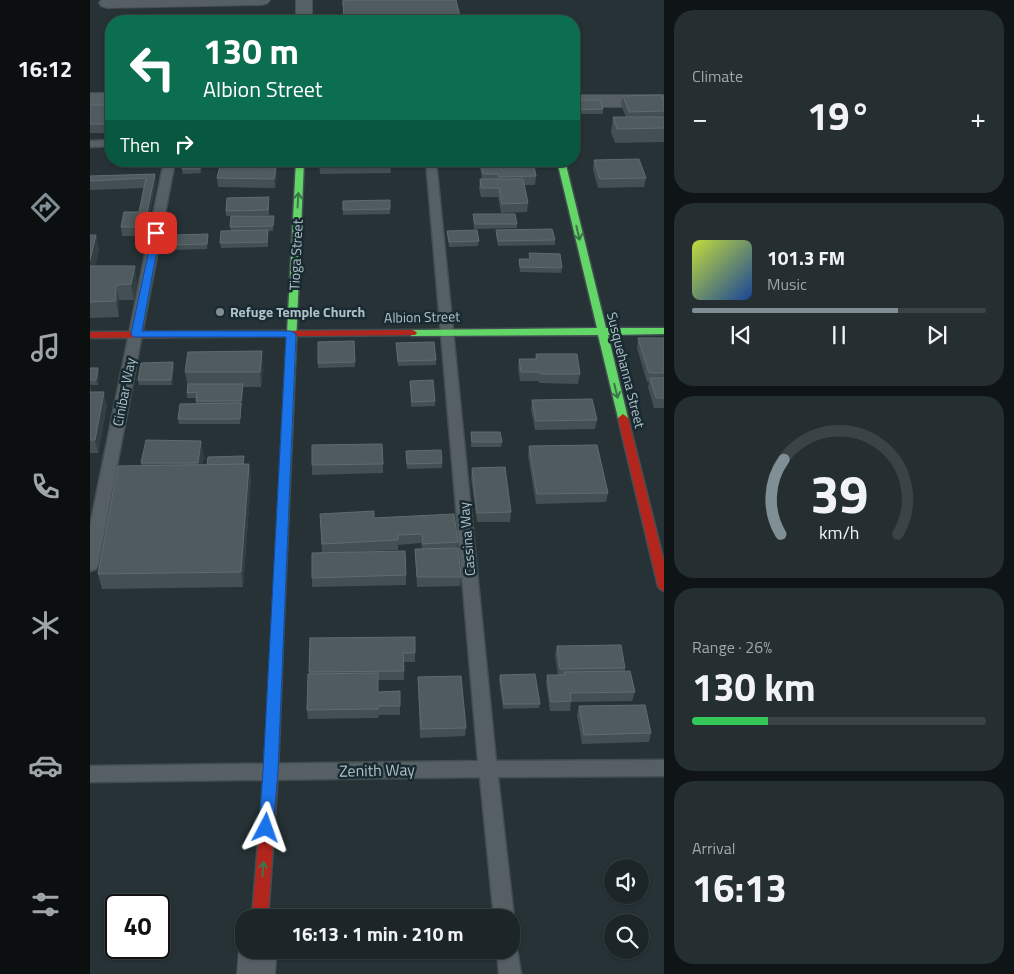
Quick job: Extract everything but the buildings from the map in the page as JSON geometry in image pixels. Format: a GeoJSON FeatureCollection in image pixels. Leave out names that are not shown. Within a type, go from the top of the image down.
{"type":"FeatureCollection","features":[{"type":"Feature","properties":{"kind":"street"},"geometry":{"type":"LineString","coordinates":[[107,3],[262,0]]}},
{"type":"Feature","properties":{"kind":"street"},"geometry":{"type":"LineString","coordinates":[[304,0],[304,15]]}},
{"type":"Feature","properties":{"kind":"street"},"geometry":{"type":"LineString","coordinates":[[90,99],[105,99]]}},
{"type":"Feature","properties":{"kind":"street"},"geometry":{"type":"LineString","coordinates":[[580,101],[664,101]]}},
{"type":"Feature","properties":{"kind":"street","name":"Tioga Street"},"geometry":{"type":"LineString","coordinates":[[261,909],[270,771],[300,167]]}},
{"type":"Feature","properties":{"kind":"street","name":"Susquehanna Street"},"geometry":{"type":"LineString","coordinates":[[562,167],[664,586]]}},
{"type":"Feature","properties":{"kind":"street","name":"Albion Street"},"geometry":{"type":"LineString","coordinates":[[90,335],[664,331]]}},
{"type":"Feature","properties":{"kind":"street"},"geometry":{"type":"LineString","coordinates":[[256,974],[257,959]]}},
{"type":"Feature","properties":{"kind":"lane"},"geometry":{"type":"LineString","coordinates":[[90,144],[105,143]]}},
{"type":"Feature","properties":{"kind":"lane","name":"Cinibar Way"},"geometry":{"type":"LineString","coordinates":[[90,565],[169,167]]}},
{"type":"Feature","properties":{"kind":"lane","name":"Cassina Way"},"geometry":{"type":"LineString","coordinates":[[431,167],[503,909]]}},
{"type":"Feature","properties":{"kind":"lane","name":"Zenith Way"},"geometry":{"type":"LineString","coordinates":[[90,774],[664,768]]}},
{"type":"Feature","properties":{"kind":"lane"},"geometry":{"type":"LineString","coordinates":[[509,959],[510,974]]}},
{"type":"Feature","properties":{"kind":"traffic: fast"},"geometry":{"type":"LineString","coordinates":[[277,641],[300,167]]}},
{"type":"Feature","properties":{"kind":"traffic: fast"},"geometry":{"type":"LineString","coordinates":[[562,167],[623,418]]}},
{"type":"Feature","properties":{"kind":"traffic: fast"},"geometry":{"type":"LineString","coordinates":[[412,333],[664,331]]}},
{"type":"Feature","properties":{"kind":"traffic: jam"},"geometry":{"type":"LineString","coordinates":[[90,335],[412,333]]}},
{"type":"Feature","properties":{"kind":"traffic: jam"},"geometry":{"type":"LineString","coordinates":[[623,418],[664,586]]}},
{"type":"Feature","properties":{"kind":"traffic: jam"},"geometry":{"type":"LineString","coordinates":[[261,909],[271,771],[277,641]]}},
{"type":"Feature","properties":{"kind":"place","name":"Refuge Temple Church"},"geometry":{"type":"Point","coordinates":[220,312]}},
{"type":"Feature","properties":{"kind":"route"},"geometry":{"type":"LineString","coordinates":[[156,233],[136,334],[291,334],[266,828]]}}]}
